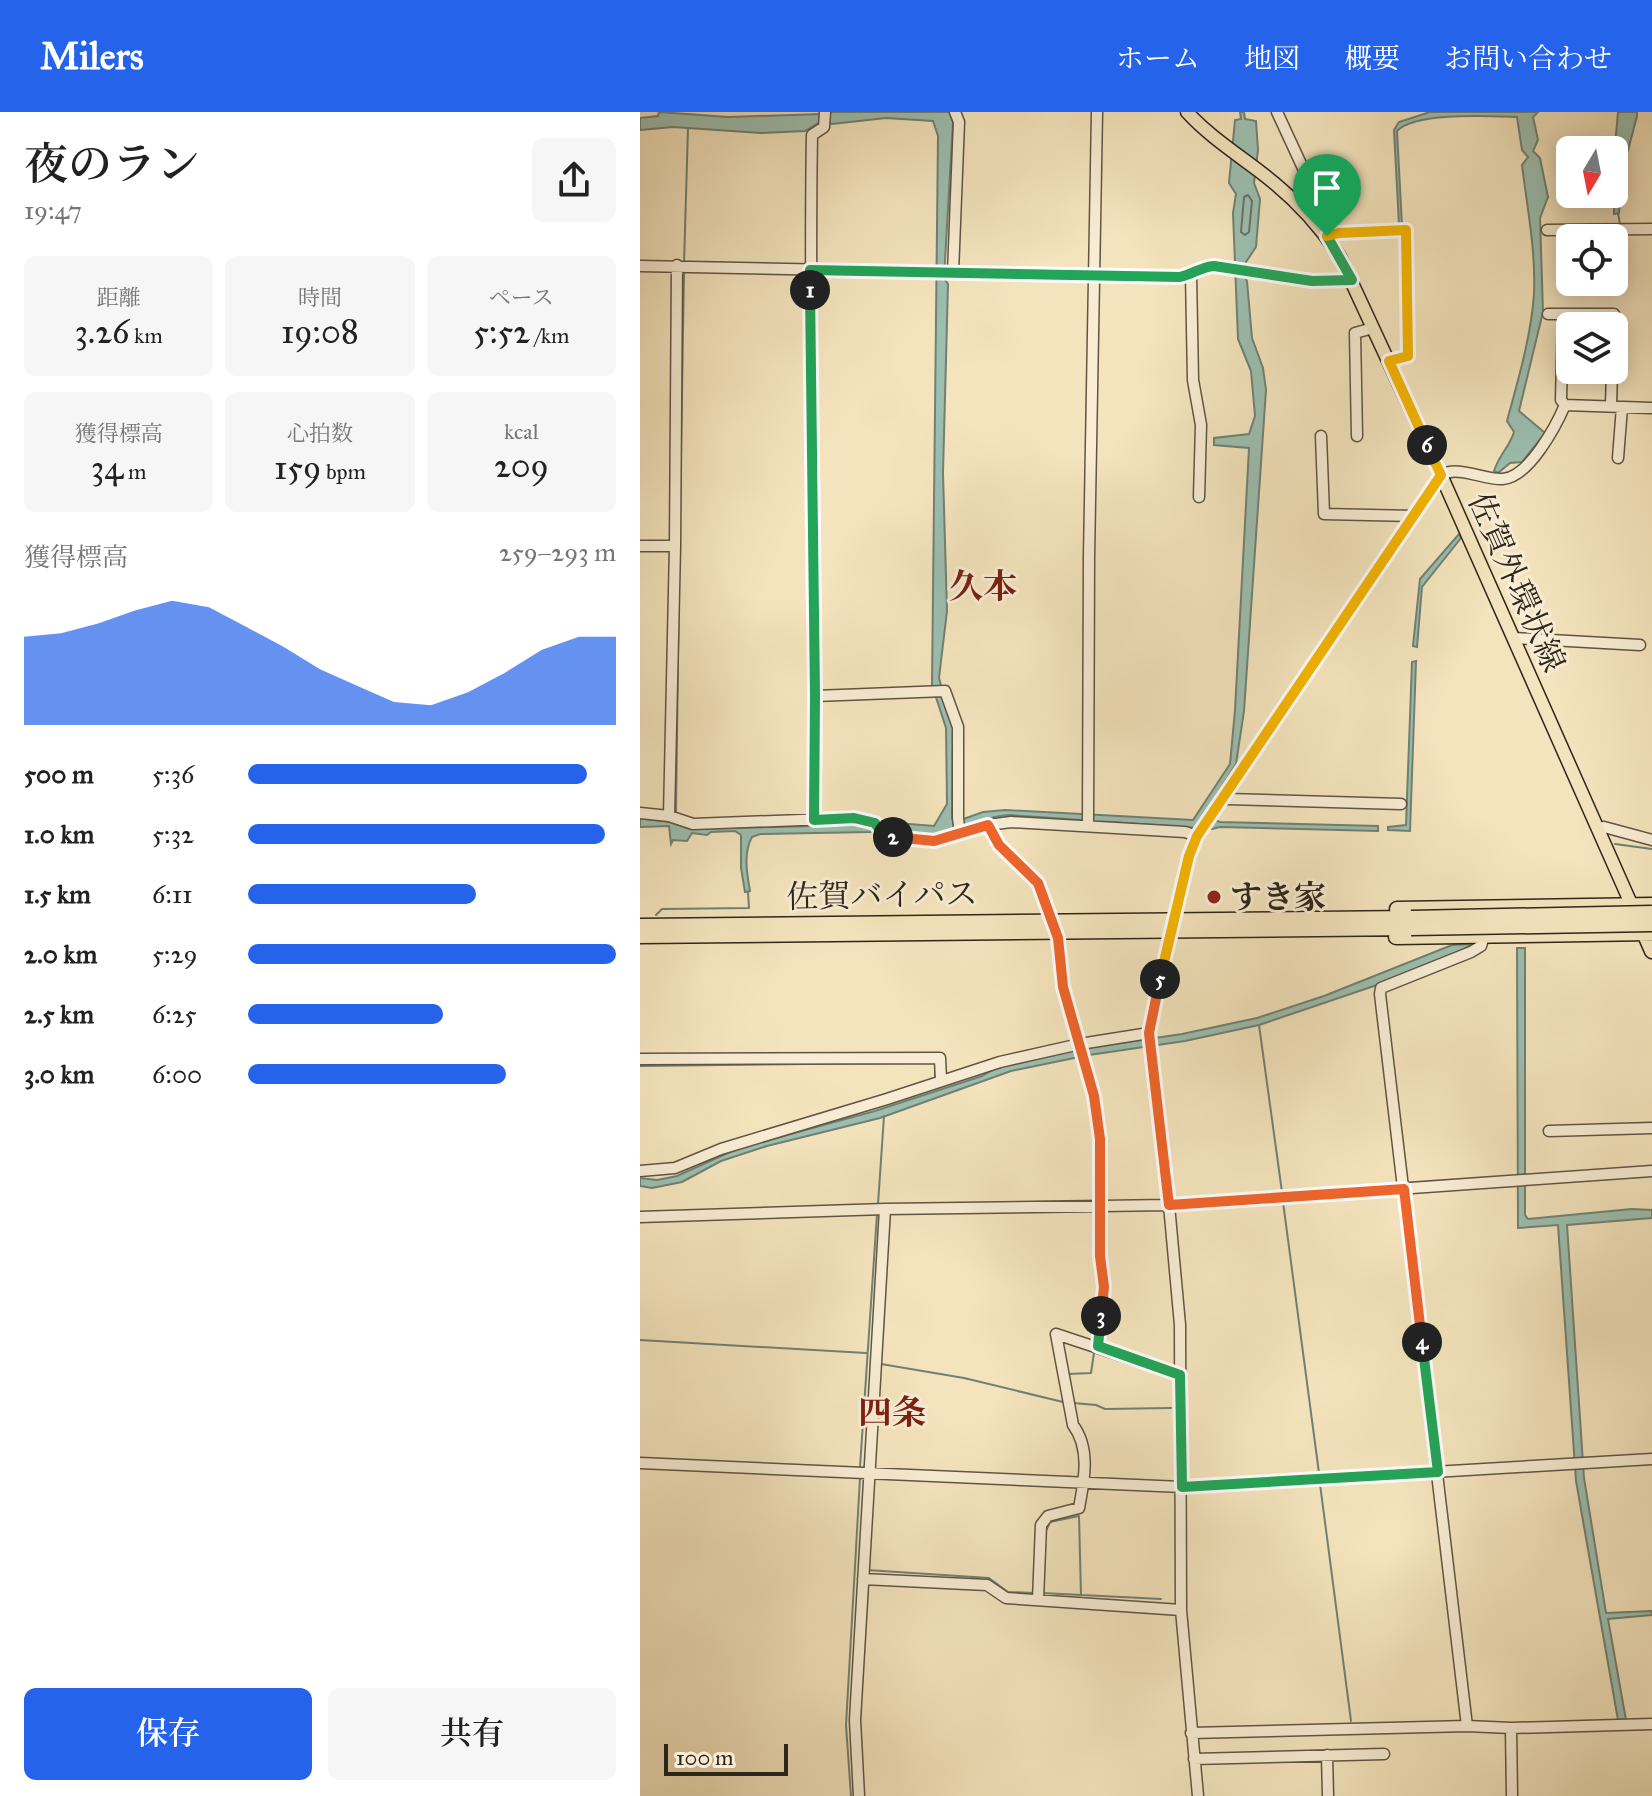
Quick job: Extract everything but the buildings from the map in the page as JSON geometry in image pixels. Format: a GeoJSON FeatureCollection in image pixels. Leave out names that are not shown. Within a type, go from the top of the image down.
{"type":"FeatureCollection","features":[{"type":"Feature","properties":{"kind":"highway"},"geometry":{"type":"LineString","coordinates":[[1278,925],[1310,911],[1652,905]]}},
{"type":"Feature","properties":{"kind":"highway"},"geometry":{"type":"LineString","coordinates":[[1632,906],[1649,930],[1652,951]]}},
{"type":"Feature","properties":{"kind":"highway","name":"佐賀バイパス"},"geometry":{"type":"LineString","coordinates":[[640,926],[1278,925],[1652,913]]}},
{"type":"Feature","properties":{"kind":"highway","name":"佐賀バイパス"},"geometry":{"type":"LineString","coordinates":[[1411,923],[1649,930]]}},
{"type":"Feature","properties":{"kind":"highway"},"geometry":{"type":"LineString","coordinates":[[1278,925],[1306,937],[1484,936],[1649,930]]}},
{"type":"Feature","properties":{"kind":"highway","name":"佐賀バイパス"},"geometry":{"type":"LineString","coordinates":[[640,936],[1052,926]]}},
{"type":"Feature","properties":{"kind":"main road","name":"佐賀外環状線"},"geometry":{"type":"LineString","coordinates":[[1187,112],[1302,208],[1327,236],[1352,280],[1632,906]]}},
{"type":"Feature","properties":{"kind":"street"},"geometry":{"type":"LineString","coordinates":[[950,272],[959,122],[955,112]]}},
{"type":"Feature","properties":{"kind":"street"},"geometry":{"type":"LineString","coordinates":[[1088,819],[1097,112]]}},
{"type":"Feature","properties":{"kind":"street"},"geometry":{"type":"LineString","coordinates":[[1277,112],[1320,205],[1327,236],[1402,230],[1408,356],[1389,361]]}},
{"type":"Feature","properties":{"kind":"street"},"geometry":{"type":"LineString","coordinates":[[814,820],[812,135],[824,127],[825,117]]}},
{"type":"Feature","properties":{"kind":"street"},"geometry":{"type":"LineString","coordinates":[[1547,230],[1652,229]]}},
{"type":"Feature","properties":{"kind":"street"},"geometry":{"type":"LineString","coordinates":[[640,266],[1180,277],[1202,267],[1248,270],[1312,281],[1352,280]]}},
{"type":"Feature","properties":{"kind":"street"},"geometry":{"type":"LineString","coordinates":[[669,816],[683,266]]}},
{"type":"Feature","properties":{"kind":"street"},"geometry":{"type":"LineString","coordinates":[[1191,274],[1193,380],[1201,425],[1199,497]]}},
{"type":"Feature","properties":{"kind":"street"},"geometry":{"type":"LineString","coordinates":[[1548,314],[1556,314]]}},
{"type":"Feature","properties":{"kind":"street"},"geometry":{"type":"LineString","coordinates":[[1357,436],[1355,333],[1373,328]]}},
{"type":"Feature","properties":{"kind":"street"},"geometry":{"type":"LineString","coordinates":[[1561,384],[1561,400],[1565,405],[1652,408]]}},
{"type":"Feature","properties":{"kind":"street"},"geometry":{"type":"LineString","coordinates":[[1614,384],[1618,458]]}},
{"type":"Feature","properties":{"kind":"street"},"geometry":{"type":"LineString","coordinates":[[1198,1796],[1181,1610],[1179,1303],[1149,1033],[1189,856],[1210,817],[1441,475],[1447,472],[1469,473],[1505,479],[1522,470],[1555,429],[1565,405]]}},
{"type":"Feature","properties":{"kind":"street"},"geometry":{"type":"LineString","coordinates":[[1321,436],[1324,514],[1414,516]]}},
{"type":"Feature","properties":{"kind":"street"},"geometry":{"type":"LineString","coordinates":[[640,546],[675,546]]}},
{"type":"Feature","properties":{"kind":"street"},"geometry":{"type":"LineString","coordinates":[[1514,638],[1640,645]]}},
{"type":"Feature","properties":{"kind":"street"},"geometry":{"type":"LineString","coordinates":[[815,696],[945,691],[958,727],[959,827]]}},
{"type":"Feature","properties":{"kind":"street"},"geometry":{"type":"LineString","coordinates":[[1224,797],[1401,804]]}},
{"type":"Feature","properties":{"kind":"street"},"geometry":{"type":"LineString","coordinates":[[640,813],[669,816],[693,824],[854,818],[877,827],[883,835],[934,841],[959,827],[1088,819],[1200,833]]}},
{"type":"Feature","properties":{"kind":"street"},"geometry":{"type":"LineString","coordinates":[[988,825],[999,845],[1038,883],[1062,960],[1063,987],[1094,1096],[1100,1139],[1100,1256],[1104,1287],[1095,1346]]}},
{"type":"Feature","properties":{"kind":"street"},"geometry":{"type":"LineString","coordinates":[[1599,828],[1652,840]]}},
{"type":"Feature","properties":{"kind":"street"},"geometry":{"type":"LineString","coordinates":[[1467,1726],[1380,994],[1381,988],[1471,952],[1481,946],[1484,936]]}},
{"type":"Feature","properties":{"kind":"street"},"geometry":{"type":"LineString","coordinates":[[640,1171],[675,1168],[721,1149],[1000,1062],[1149,1033]]}},
{"type":"Feature","properties":{"kind":"street"},"geometry":{"type":"LineString","coordinates":[[640,1059],[940,1058],[936,1083]]}},
{"type":"Feature","properties":{"kind":"street"},"geometry":{"type":"LineString","coordinates":[[1549,1131],[1652,1128]]}},
{"type":"Feature","properties":{"kind":"street"},"geometry":{"type":"LineString","coordinates":[[640,1217],[885,1209],[1169,1205],[1652,1171]]}},
{"type":"Feature","properties":{"kind":"street"},"geometry":{"type":"LineString","coordinates":[[859,1796],[855,1720],[885,1209]]}},
{"type":"Feature","properties":{"kind":"street"},"geometry":{"type":"LineString","coordinates":[[1038,1595],[1041,1525],[1048,1516],[1079,1508],[1083,1484],[1082,1437],[1073,1425],[1055,1342],[1056,1334],[1180,1375]]}},
{"type":"Feature","properties":{"kind":"street"},"geometry":{"type":"LineString","coordinates":[[640,1463],[1182,1487],[1652,1459]]}},
{"type":"Feature","properties":{"kind":"street"},"geometry":{"type":"LineString","coordinates":[[863,1579],[987,1585],[1006,1598],[1038,1595],[1181,1610]]}},
{"type":"Feature","properties":{"kind":"street"},"geometry":{"type":"LineString","coordinates":[[1191,1733],[1652,1724]]}},
{"type":"Feature","properties":{"kind":"street"},"geometry":{"type":"LineString","coordinates":[[1511,1728],[1512,1796]]}},
{"type":"Feature","properties":{"kind":"street"},"geometry":{"type":"LineString","coordinates":[[1194,1759],[1384,1754]]}},
{"type":"Feature","properties":{"kind":"street"},"geometry":{"type":"LineString","coordinates":[[1327,1755],[1328,1796]]}},
{"type":"Feature","properties":{"kind":"water"},"geometry":{"type":"Polygon","coordinates":[[[659,112],[728,117],[821,114],[827,117],[830,112],[951,112],[953,122],[944,278],[948,284],[943,473],[947,611],[939,678],[953,729],[952,818],[955,822],[983,812],[1005,810],[1193,820],[1230,764],[1249,448],[1214,445],[1214,438],[1249,434],[1255,416],[1251,371],[1238,339],[1233,213],[1236,194],[1229,183],[1235,120],[1241,119],[1240,112],[1244,112],[1245,119],[1256,121],[1258,150],[1254,183],[1260,199],[1256,247],[1246,262],[1244,275],[1252,338],[1263,368],[1266,390],[1244,711],[1236,764],[1203,816],[1220,822],[1378,826],[1378,831],[1212,829],[1009,815],[926,835],[886,830],[760,834],[752,837],[747,850],[750,891],[745,892],[741,835],[735,831],[711,832],[707,835],[692,833],[687,841],[673,840],[671,844],[669,826],[640,827],[640,819],[670,822],[690,829],[869,827],[885,822],[934,826],[947,804],[946,728],[932,685],[938,136],[933,121],[886,118],[832,124],[822,121],[805,131],[761,133],[673,127],[640,130],[640,118],[658,116],[659,112]]]}},
{"type":"Feature","properties":{"kind":"water"},"geometry":{"type":"Polygon","coordinates":[[[1430,112],[1538,112],[1533,117],[1538,140],[1533,151],[1540,158],[1548,197],[1540,218],[1543,312],[1519,411],[1545,433],[1522,462],[1510,463],[1498,473],[1494,471],[1496,465],[1514,432],[1507,421],[1527,342],[1534,294],[1532,245],[1522,165],[1528,157],[1522,150],[1517,117],[1453,116],[1406,125],[1397,131],[1402,225],[1399,225],[1394,130],[1399,122],[1430,112]]]}},
{"type":"Feature","properties":{"kind":"water"},"geometry":{"type":"Polygon","coordinates":[[[1618,112],[1637,112],[1628,150],[1628,136],[1616,136],[1618,112]]]}},
{"type":"Feature","properties":{"kind":"water"},"geometry":{"type":"Polygon","coordinates":[[[1459,534],[1461,538],[1422,587],[1417,647],[1413,646],[1420,579],[1459,534]]]}},
{"type":"Feature","properties":{"kind":"water"},"geometry":{"type":"Polygon","coordinates":[[[1416,661],[1410,831],[1388,830],[1388,827],[1406,825],[1412,662],[1416,661]]]}},
{"type":"Feature","properties":{"kind":"water"},"geometry":{"type":"Polygon","coordinates":[[[1473,944],[1377,985],[1259,1025],[1011,1071],[880,1118],[767,1146],[721,1161],[682,1182],[652,1188],[640,1186],[640,1178],[657,1180],[677,1176],[739,1148],[875,1111],[982,1076],[994,1069],[1073,1050],[1182,1034],[1257,1018],[1324,996],[1452,945],[1473,944]]]}},
{"type":"Feature","properties":{"kind":"water"},"geometry":{"type":"Polygon","coordinates":[[[1517,948],[1525,948],[1525,1215],[1528,1219],[1632,1209],[1652,1210],[1652,1218],[1567,1225],[1584,1478],[1606,1613],[1652,1611],[1652,1615],[1608,1619],[1626,1720],[1618,1720],[1576,1481],[1558,1225],[1518,1228],[1517,948]]]}},
{"type":"Feature","properties":{"kind":"waterway"},"geometry":{"type":"LineString","coordinates":[[684,264],[688,128]]}},
{"type":"Feature","properties":{"kind":"waterway"},"geometry":{"type":"LineString","coordinates":[[1618,213],[1620,224]]}},
{"type":"Feature","properties":{"kind":"waterway"},"geometry":{"type":"LineString","coordinates":[[1401,249],[1403,351]]}},
{"type":"Feature","properties":{"kind":"waterway"},"geometry":{"type":"LineString","coordinates":[[680,516],[684,271]]}},
{"type":"Feature","properties":{"kind":"waterway"},"geometry":{"type":"LineString","coordinates":[[676,812],[679,583]]}},
{"type":"Feature","properties":{"kind":"waterway"},"geometry":{"type":"LineString","coordinates":[[1615,844],[1652,849]]}},
{"type":"Feature","properties":{"kind":"waterway"},"geometry":{"type":"LineString","coordinates":[[656,915],[662,909],[749,908],[748,892]]}},
{"type":"Feature","properties":{"kind":"waterway"},"geometry":{"type":"LineString","coordinates":[[1259,1025],[1282,1192]]}},
{"type":"Feature","properties":{"kind":"waterway"},"geometry":{"type":"LineString","coordinates":[[640,1066],[902,1063]]}},
{"type":"Feature","properties":{"kind":"waterway"},"geometry":{"type":"LineString","coordinates":[[932,1063],[935,1063],[935,1078]]}},
{"type":"Feature","properties":{"kind":"waterway"},"geometry":{"type":"LineString","coordinates":[[878,1204],[884,1116]]}},
{"type":"Feature","properties":{"kind":"waterway"},"geometry":{"type":"LineString","coordinates":[[1283,1202],[1319,1473]]}},
{"type":"Feature","properties":{"kind":"waterway"},"geometry":{"type":"LineString","coordinates":[[860,1467],[877,1214]]}},
{"type":"Feature","properties":{"kind":"waterway"},"geometry":{"type":"LineString","coordinates":[[1095,1242],[1097,1271]]}},
{"type":"Feature","properties":{"kind":"waterway"},"geometry":{"type":"LineString","coordinates":[[640,1340],[866,1353]]}},
{"type":"Feature","properties":{"kind":"waterway"},"geometry":{"type":"LineString","coordinates":[[1068,1374],[1091,1373],[1094,1353]]}},
{"type":"Feature","properties":{"kind":"waterway"},"geometry":{"type":"LineString","coordinates":[[881,1364],[964,1378],[1063,1402]]}},
{"type":"Feature","properties":{"kind":"waterway"},"geometry":{"type":"LineString","coordinates":[[1073,1403],[1105,1409],[1171,1408]]}},
{"type":"Feature","properties":{"kind":"waterway"},"geometry":{"type":"LineString","coordinates":[[851,1796],[846,1725],[860,1478]]}},
{"type":"Feature","properties":{"kind":"waterway"},"geometry":{"type":"LineString","coordinates":[[1320,1484],[1351,1721]]}},
{"type":"Feature","properties":{"kind":"waterway"},"geometry":{"type":"LineString","coordinates":[[1045,1533],[1050,1522],[1079,1516],[1081,1595]]}},
{"type":"Feature","properties":{"kind":"waterway"},"geometry":{"type":"LineString","coordinates":[[867,1570],[989,1578],[1008,1592],[1036,1593]]}},
{"type":"Feature","properties":{"kind":"waterway"},"geometry":{"type":"LineString","coordinates":[[1042,1593],[1161,1599]]}},
{"type":"Feature","properties":{"kind":"place","name":"すき家"},"geometry":{"type":"Point","coordinates":[1214,897]}},
{"type":"Feature","properties":{"kind":"district","name":"久本"},"geometry":{"type":"Point","coordinates":[983,586]}},
{"type":"Feature","properties":{"kind":"district","name":"四条"},"geometry":{"type":"Point","coordinates":[892,1412]}},
{"type":"Feature","properties":{"kind":"route"},"geometry":{"type":"LineString","coordinates":[[1406,230],[1408,356],[1389,361],[1441,475],[1197,836],[1189,856],[1149,1033],[1169,1205],[1404,1189],[1438,1472],[1182,1487],[1180,1375],[1098,1346],[1104,1287],[1100,1256],[1100,1139],[1085,1059],[1063,987],[1058,938],[1038,883],[999,845],[988,825],[934,841],[883,835],[875,823],[854,818],[814,820],[810,270],[1180,277],[1202,267],[1214,266],[1312,281],[1352,280],[1327,236],[1406,230]]}}]}
